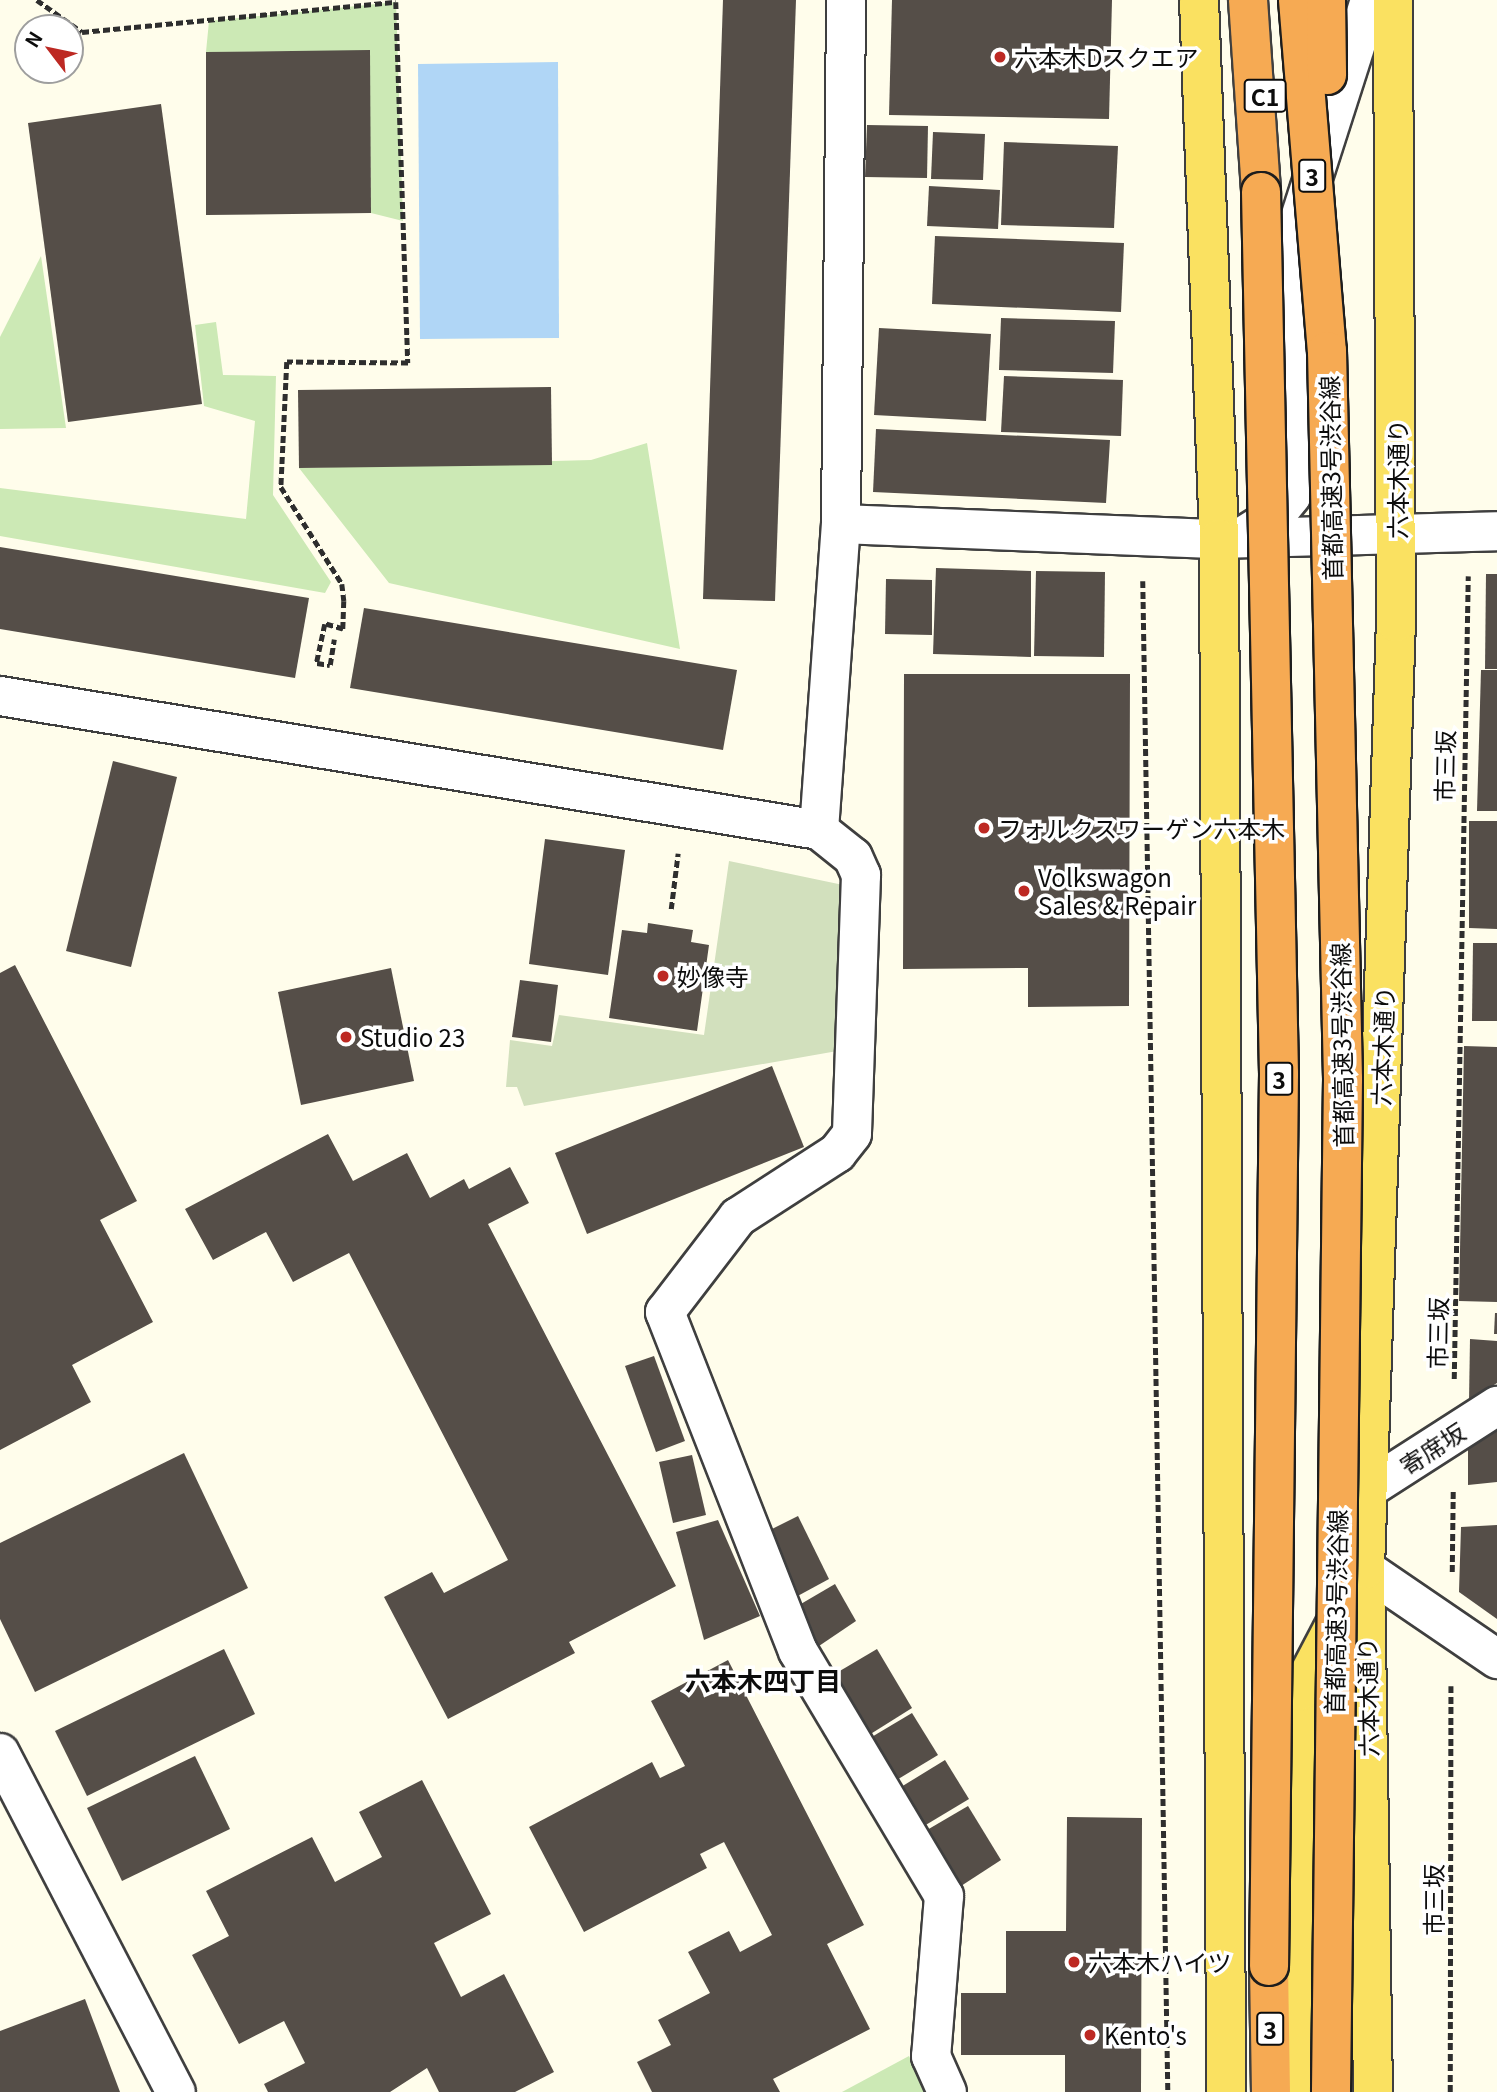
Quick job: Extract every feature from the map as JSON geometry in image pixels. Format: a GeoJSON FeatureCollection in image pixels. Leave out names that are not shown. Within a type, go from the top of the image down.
{"type":"FeatureCollection","features":[{"type":"Feature","properties":{"kind":"highway","name":"3"},"geometry":{"type":"LineString","coordinates":[[1248,0],[1261,192],[1279,1074],[1270,2092]]}},
{"type":"Feature","properties":{"kind":"highway","name":"C1"},"geometry":{"type":"LineString","coordinates":[[1261,192],[1268,0]]}},
{"type":"Feature","properties":{"kind":"highway","name":"首都高速3号渋谷線"},"geometry":{"type":"LineString","coordinates":[[1298,0],[1327,351],[1343,1079],[1331,2092]]}},
{"type":"Feature","properties":{"kind":"highway","name":"3"},"geometry":{"type":"LineString","coordinates":[[1326,0],[1327,351]]}},
{"type":"Feature","properties":{"kind":"main road"},"geometry":{"type":"LineString","coordinates":[[1199,0],[1219,539],[1226,2092]]}},
{"type":"Feature","properties":{"kind":"main road","name":"六本木通り"},"geometry":{"type":"LineString","coordinates":[[1373,2092],[1364,1569],[1397,536],[1393,0]]}},
{"type":"Feature","properties":{"kind":"main road"},"geometry":{"type":"LineString","coordinates":[[1303,2092],[1300,1691],[1364,1569]]}},
{"type":"Feature","properties":{"kind":"street"},"geometry":{"type":"LineString","coordinates":[[819,830],[841,524],[846,0]]}},
{"type":"Feature","properties":{"kind":"street"},"geometry":{"type":"LineString","coordinates":[[1219,539],[1252,532],[1291,496],[1299,461],[1293,240],[1370,0]]}},
{"type":"Feature","properties":{"kind":"street"},"geometry":{"type":"LineString","coordinates":[[841,524],[1219,539],[1397,536],[1497,531]]}},
{"type":"Feature","properties":{"kind":"street"},"geometry":{"type":"LineString","coordinates":[[0,696],[819,830],[853,857],[861,875],[852,1134],[837,1153],[738,1217],[665,1312],[798,1651],[944,1896],[931,2056],[947,2092]]}},
{"type":"Feature","properties":{"kind":"street","name":"寄席坂"},"geometry":{"type":"LineString","coordinates":[[1366,1490],[1497,1406]]}},
{"type":"Feature","properties":{"kind":"street"},"geometry":{"type":"LineString","coordinates":[[1364,1569],[1497,1659]]}},
{"type":"Feature","properties":{"kind":"street"},"geometry":{"type":"LineString","coordinates":[[0,1753],[176,2092]]}},
{"type":"Feature","properties":{"kind":"path"},"geometry":{"type":"LineString","coordinates":[[37,0],[82,32],[396,2],[408,363],[287,362],[281,487],[342,584],[343,629],[325,624],[317,663],[330,665],[334,639]]}},
{"type":"Feature","properties":{"kind":"path"},"geometry":{"type":"LineString","coordinates":[[1143,570],[1168,2092]]}},
{"type":"Feature","properties":{"kind":"path","name":"市三坂"},"geometry":{"type":"LineString","coordinates":[[1450,2092],[1453,1434],[1468,576]]}},
{"type":"Feature","properties":{"kind":"path"},"geometry":{"type":"LineString","coordinates":[[671,909],[679,848]]}},
{"type":"Feature","properties":{"kind":"green space"},"geometry":{"type":"Polygon","coordinates":[[[396,2],[403,221],[371,213],[369,51],[206,52],[209,21],[396,2]]]}},
{"type":"Feature","properties":{"kind":"green space"},"geometry":{"type":"Polygon","coordinates":[[[41,256],[66,428],[0,429],[0,337],[41,256]]]}},
{"type":"Feature","properties":{"kind":"green space"},"geometry":{"type":"Polygon","coordinates":[[[216,322],[223,375],[276,376],[273,495],[331,582],[325,593],[0,536],[0,488],[246,519],[255,421],[204,406],[195,325],[216,322]]]}},
{"type":"Feature","properties":{"kind":"green space"},"geometry":{"type":"Polygon","coordinates":[[[647,443],[680,649],[389,583],[299,468],[591,460],[647,443]]]}},
{"type":"Feature","properties":{"kind":"green space"},"geometry":{"type":"Polygon","coordinates":[[[729,861],[848,886],[843,1050],[524,1106],[517,1087],[506,1087],[510,1040],[552,1046],[559,1015],[704,1035],[729,861]]]}},
{"type":"Feature","properties":{"kind":"green space"},"geometry":{"type":"Polygon","coordinates":[[[909,2056],[927,2092],[842,2092],[909,2056]]]}},
{"type":"Feature","properties":{"kind":"water"},"geometry":{"type":"Polygon","coordinates":[[[558,62],[559,338],[420,339],[418,64],[558,62]]]}},
{"type":"Feature","properties":{"kind":"building"},"geometry":{"type":"Polygon","coordinates":[[[723,0],[796,0],[775,601],[703,599],[723,0]]]}},
{"type":"Feature","properties":{"kind":"building","name":"六本木Dスクエア"},"geometry":{"type":"Polygon","coordinates":[[[892,0],[1112,0],[1109,119],[889,115],[892,0]]]}},
{"type":"Feature","properties":{"kind":"building"},"geometry":{"type":"Polygon","coordinates":[[[370,50],[371,213],[206,215],[206,52],[370,50]]]}},
{"type":"Feature","properties":{"kind":"building"},"geometry":{"type":"Polygon","coordinates":[[[161,104],[202,404],[68,422],[28,123],[161,104]]]}},
{"type":"Feature","properties":{"kind":"building"},"geometry":{"type":"Polygon","coordinates":[[[867,125],[928,126],[927,178],[865,177],[867,125]]]}},
{"type":"Feature","properties":{"kind":"building"},"geometry":{"type":"Polygon","coordinates":[[[933,132],[985,134],[983,180],[931,179],[933,132]]]}},
{"type":"Feature","properties":{"kind":"building"},"geometry":{"type":"Polygon","coordinates":[[[1004,142],[1118,146],[1114,228],[1001,225],[1004,142]]]}},
{"type":"Feature","properties":{"kind":"building"},"geometry":{"type":"Polygon","coordinates":[[[929,186],[1000,190],[998,229],[927,226],[929,186]]]}},
{"type":"Feature","properties":{"kind":"building"},"geometry":{"type":"Polygon","coordinates":[[[935,236],[1124,243],[1121,312],[932,304],[935,236]]]}},
{"type":"Feature","properties":{"kind":"building"},"geometry":{"type":"Polygon","coordinates":[[[1001,318],[1115,321],[1113,373],[999,370],[1001,318]]]}},
{"type":"Feature","properties":{"kind":"building"},"geometry":{"type":"Polygon","coordinates":[[[879,328],[991,334],[986,421],[874,415],[879,328]]]}},
{"type":"Feature","properties":{"kind":"building"},"geometry":{"type":"Polygon","coordinates":[[[1004,376],[1123,380],[1121,436],[1001,432],[1004,376]]]}},
{"type":"Feature","properties":{"kind":"building"},"geometry":{"type":"Polygon","coordinates":[[[551,387],[552,465],[299,468],[298,390],[551,387]]]}},
{"type":"Feature","properties":{"kind":"building"},"geometry":{"type":"Polygon","coordinates":[[[876,429],[1110,440],[1106,503],[873,492],[876,429]]]}},
{"type":"Feature","properties":{"kind":"building"},"geometry":{"type":"Polygon","coordinates":[[[0,547],[309,598],[295,678],[0,629],[0,547]]]}},
{"type":"Feature","properties":{"kind":"building"},"geometry":{"type":"Polygon","coordinates":[[[936,568],[1031,571],[1031,657],[933,654],[936,568]]]}},
{"type":"Feature","properties":{"kind":"building"},"geometry":{"type":"Polygon","coordinates":[[[1036,571],[1105,572],[1104,657],[1034,656],[1036,571]]]}},
{"type":"Feature","properties":{"kind":"building"},"geometry":{"type":"Polygon","coordinates":[[[1486,574],[1497,574],[1497,669],[1485,669],[1486,574]]]}},
{"type":"Feature","properties":{"kind":"building"},"geometry":{"type":"Polygon","coordinates":[[[886,579],[932,580],[932,635],[885,634],[886,579]]]}},
{"type":"Feature","properties":{"kind":"building"},"geometry":{"type":"Polygon","coordinates":[[[364,608],[737,670],[723,750],[350,688],[364,608]]]}},
{"type":"Feature","properties":{"kind":"building"},"geometry":{"type":"Polygon","coordinates":[[[1481,670],[1497,670],[1497,811],[1477,811],[1481,670]]]}},
{"type":"Feature","properties":{"kind":"building"},"geometry":{"type":"Polygon","coordinates":[[[904,674],[1130,674],[1129,1006],[1028,1007],[1028,968],[903,969],[904,674]]]}},
{"type":"Feature","properties":{"kind":"building"},"geometry":{"type":"Polygon","coordinates":[[[113,761],[177,777],[131,967],[66,951],[113,761]]]}},
{"type":"Feature","properties":{"kind":"building"},"geometry":{"type":"Polygon","coordinates":[[[1469,821],[1497,821],[1497,929],[1469,928],[1469,821]]]}},
{"type":"Feature","properties":{"kind":"building"},"geometry":{"type":"Polygon","coordinates":[[[545,839],[625,850],[608,975],[529,964],[545,839]]]}},
{"type":"Feature","properties":{"kind":"building"},"geometry":{"type":"Polygon","coordinates":[[[648,923],[693,930],[691,942],[709,945],[697,1031],[609,1018],[622,930],[647,933],[648,923]]]}},
{"type":"Feature","properties":{"kind":"building"},"geometry":{"type":"Polygon","coordinates":[[[1473,943],[1497,943],[1497,1021],[1472,1021],[1473,943]]]}},
{"type":"Feature","properties":{"kind":"building"},"geometry":{"type":"Polygon","coordinates":[[[15,965],[137,1201],[100,1220],[153,1322],[72,1365],[91,1402],[0,1450],[0,973],[15,965]]]}},
{"type":"Feature","properties":{"kind":"building","name":"Studio 23"},"geometry":{"type":"Polygon","coordinates":[[[391,968],[414,1081],[301,1105],[278,992],[391,968]]]}},
{"type":"Feature","properties":{"kind":"building"},"geometry":{"type":"Polygon","coordinates":[[[520,980],[558,985],[551,1042],[512,1037],[520,980]]]}},
{"type":"Feature","properties":{"kind":"building"},"geometry":{"type":"Polygon","coordinates":[[[1464,1046],[1497,1047],[1497,1302],[1459,1301],[1464,1046]]]}},
{"type":"Feature","properties":{"kind":"building"},"geometry":{"type":"Polygon","coordinates":[[[772,1066],[804,1147],[587,1234],[555,1153],[772,1066]]]}},
{"type":"Feature","properties":{"kind":"building"},"geometry":{"type":"Polygon","coordinates":[[[328,1134],[353,1181],[407,1153],[430,1198],[464,1179],[469,1189],[510,1167],[529,1203],[488,1224],[676,1586],[569,1642],[575,1653],[448,1719],[384,1597],[432,1572],[444,1593],[508,1560],[349,1253],[293,1282],[266,1232],[213,1260],[185,1209],[328,1134]]]}},
{"type":"Feature","properties":{"kind":"building"},"geometry":{"type":"Polygon","coordinates":[[[1497,1313],[1497,1334],[1494,1334],[1497,1313]]]}},
{"type":"Feature","properties":{"kind":"building"},"geometry":{"type":"Polygon","coordinates":[[[1470,1339],[1497,1341],[1497,1383],[1469,1401],[1470,1339]]]}},
{"type":"Feature","properties":{"kind":"building"},"geometry":{"type":"Polygon","coordinates":[[[654,1356],[685,1441],[656,1452],[625,1366],[654,1356]]]}},
{"type":"Feature","properties":{"kind":"building"},"geometry":{"type":"Polygon","coordinates":[[[1497,1430],[1497,1482],[1468,1485],[1468,1447],[1497,1430]]]}},
{"type":"Feature","properties":{"kind":"building"},"geometry":{"type":"Polygon","coordinates":[[[184,1453],[248,1588],[35,1692],[0,1619],[0,1543],[184,1453]]]}},
{"type":"Feature","properties":{"kind":"building"},"geometry":{"type":"Polygon","coordinates":[[[692,1455],[706,1515],[673,1523],[659,1462],[692,1455]]]}},
{"type":"Feature","properties":{"kind":"building"},"geometry":{"type":"Polygon","coordinates":[[[798,1516],[829,1579],[794,1598],[762,1534],[798,1516]]]}},
{"type":"Feature","properties":{"kind":"building"},"geometry":{"type":"Polygon","coordinates":[[[718,1520],[760,1616],[704,1640],[676,1532],[718,1520]]]}},
{"type":"Feature","properties":{"kind":"building"},"geometry":{"type":"Polygon","coordinates":[[[1497,1525],[1497,1619],[1459,1592],[1461,1527],[1497,1525]]]}},
{"type":"Feature","properties":{"kind":"building"},"geometry":{"type":"Polygon","coordinates":[[[835,1584],[856,1621],[816,1648],[794,1608],[835,1584]]]}},
{"type":"Feature","properties":{"kind":"building"},"geometry":{"type":"Polygon","coordinates":[[[224,1649],[255,1714],[87,1796],[55,1731],[224,1649]]]}},
{"type":"Feature","properties":{"kind":"building"},"geometry":{"type":"Polygon","coordinates":[[[877,1649],[912,1708],[869,1735],[833,1675],[877,1649]]]}},
{"type":"Feature","properties":{"kind":"building"},"geometry":{"type":"Polygon","coordinates":[[[728,1660],[864,1925],[827,1944],[870,2029],[773,2079],[780,2092],[652,2092],[637,2062],[671,2045],[658,2020],[710,1993],[688,1952],[729,1931],[740,1952],[772,1935],[724,1842],[700,1854],[707,1868],[584,1932],[529,1827],[652,1762],[660,1778],[685,1766],[651,1701],[728,1660]]]}},
{"type":"Feature","properties":{"kind":"building"},"geometry":{"type":"Polygon","coordinates":[[[912,1713],[938,1755],[895,1781],[870,1738],[912,1713]]]}},
{"type":"Feature","properties":{"kind":"building"},"geometry":{"type":"Polygon","coordinates":[[[195,1756],[230,1829],[122,1881],[87,1808],[195,1756]]]}},
{"type":"Feature","properties":{"kind":"building"},"geometry":{"type":"Polygon","coordinates":[[[945,1760],[969,1799],[924,1826],[901,1787],[945,1760]]]}},
{"type":"Feature","properties":{"kind":"building"},"geometry":{"type":"Polygon","coordinates":[[[422,1780],[491,1914],[434,1943],[461,1997],[504,1974],[554,2072],[515,2092],[439,2092],[427,2068],[390,2092],[268,2092],[264,2084],[305,2063],[284,2021],[239,2044],[192,1955],[229,1936],[206,1891],[312,1837],[335,1882],[382,1857],[359,1812],[422,1780]]]}},
{"type":"Feature","properties":{"kind":"building"},"geometry":{"type":"Polygon","coordinates":[[[968,1806],[1001,1860],[961,1886],[927,1830],[968,1806]]]}},
{"type":"Feature","properties":{"kind":"building","name":"六本木ハイツ"},"geometry":{"type":"Polygon","coordinates":[[[1067,1817],[1142,1818],[1141,2092],[1065,2092],[1065,2055],[961,2055],[961,1993],[1006,1993],[1006,1931],[1066,1931],[1067,1817]]]}},
{"type":"Feature","properties":{"kind":"building"},"geometry":{"type":"Polygon","coordinates":[[[85,1999],[120,2092],[0,2092],[0,2031],[85,1999]]]}},
{"type":"Feature","properties":{"kind":"place","name":"六本木Dスクエア"},"geometry":{"type":"Point","coordinates":[1000,57]}},
{"type":"Feature","properties":{"kind":"place","name":"フォルクスワーゲン六本木"},"geometry":{"type":"Point","coordinates":[984,828]}},
{"type":"Feature","properties":{"kind":"place","name":"Volkswagon Sales & Repair"},"geometry":{"type":"Point","coordinates":[1024,891]}},
{"type":"Feature","properties":{"kind":"place","name":"妙像寺"},"geometry":{"type":"Point","coordinates":[663,976]}},
{"type":"Feature","properties":{"kind":"place","name":"Studio 23"},"geometry":{"type":"Point","coordinates":[346,1037]}},
{"type":"Feature","properties":{"kind":"place","name":"六本木ハイツ"},"geometry":{"type":"Point","coordinates":[1074,1962]}},
{"type":"Feature","properties":{"kind":"place","name":"Kento's"},"geometry":{"type":"Point","coordinates":[1090,2035]}},
{"type":"Feature","properties":{"kind":"district","name":"六本木四丁目"},"geometry":{"type":"Point","coordinates":[763,1680]}}]}
